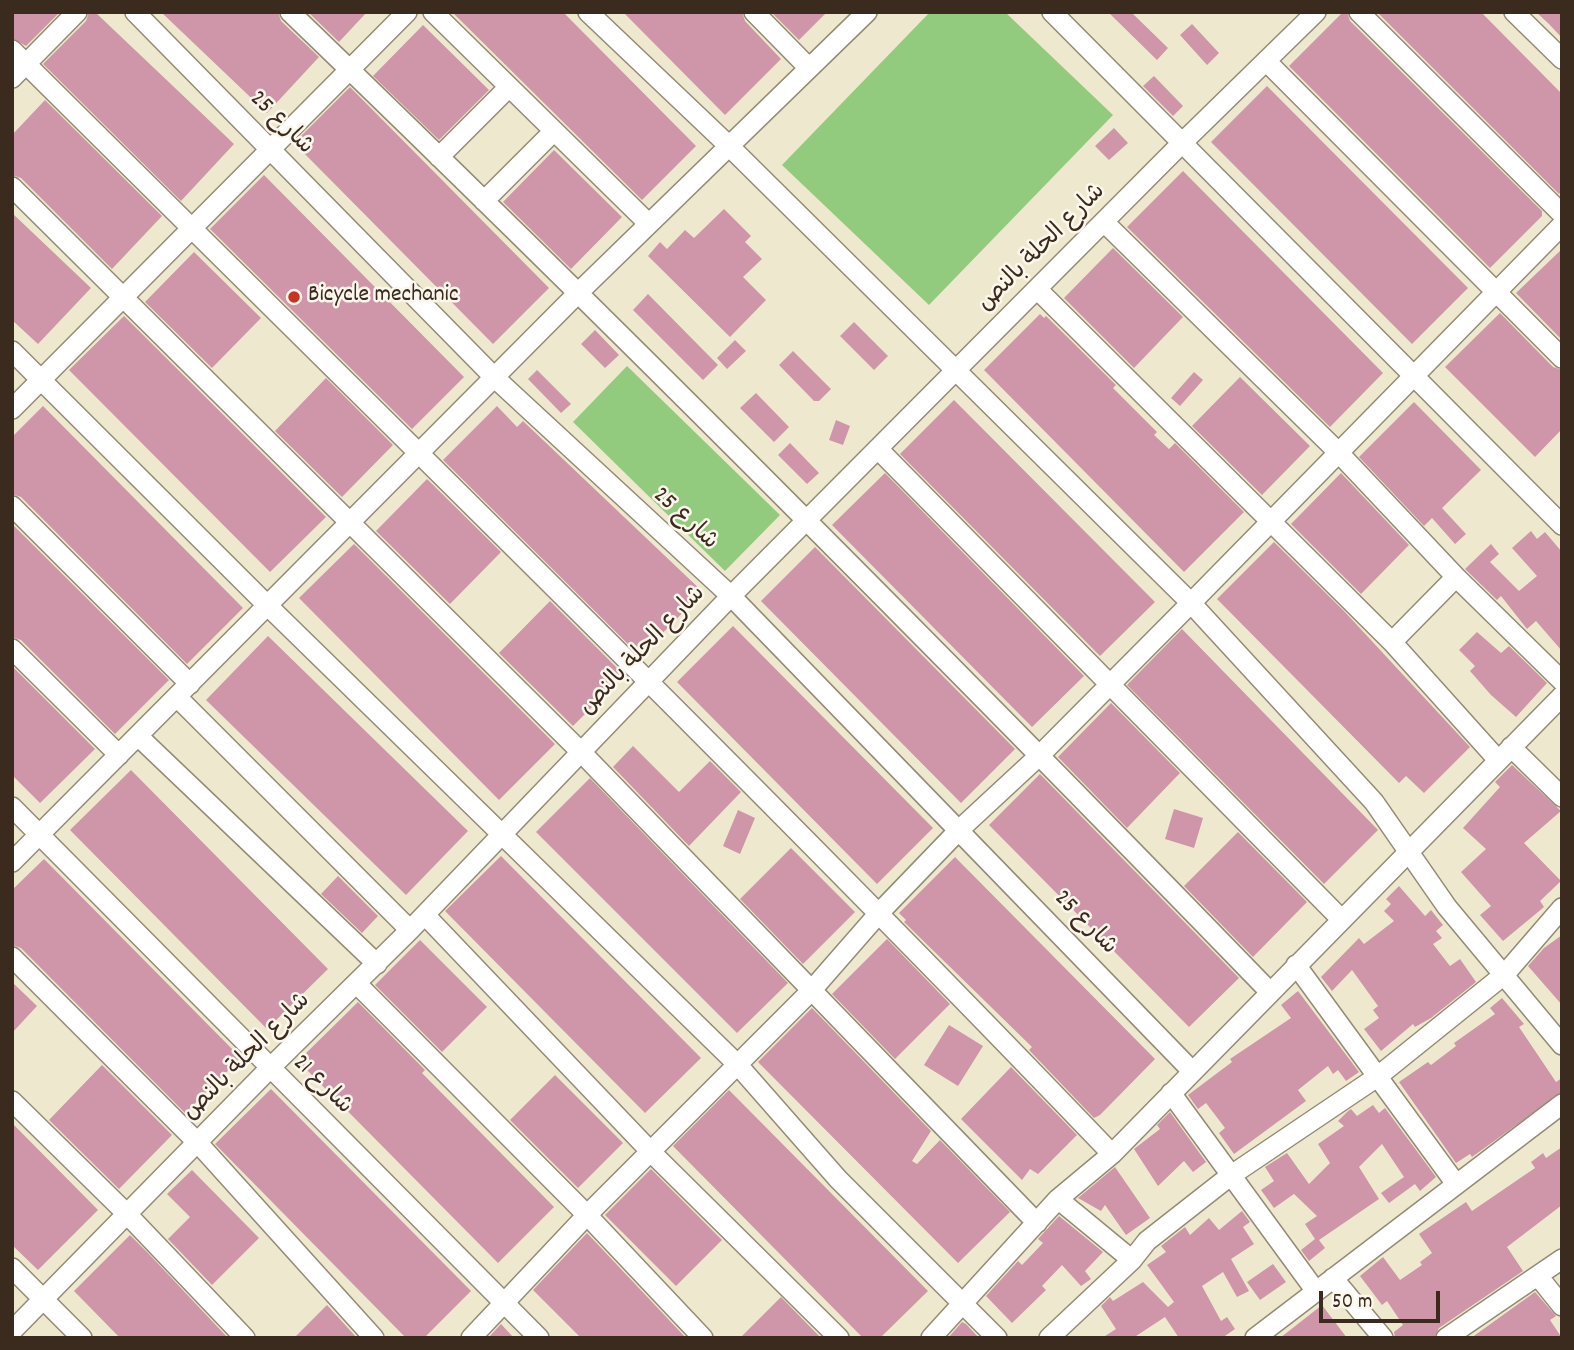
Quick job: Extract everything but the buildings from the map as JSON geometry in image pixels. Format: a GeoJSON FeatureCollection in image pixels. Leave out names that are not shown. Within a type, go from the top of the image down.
{"type":"FeatureCollection","features":[{"type":"Feature","properties":{"kind":"street"},"geometry":{"type":"LineString","coordinates":[[77,12],[17,64],[194,227],[421,452],[880,912],[1112,1154]]}},
{"type":"Feature","properties":{"kind":"street","name":"شارع 25"},"geometry":{"type":"LineString","coordinates":[[135,12],[495,378],[731,596],[1192,1071]]}},
{"type":"Feature","properties":{"kind":"street"},"geometry":{"type":"LineString","coordinates":[[290,12],[578,292],[1040,755],[1269,991]]}},
{"type":"Feature","properties":{"kind":"street"},"geometry":{"type":"LineString","coordinates":[[12,409],[348,68],[407,12]]}},
{"type":"Feature","properties":{"kind":"street"},"geometry":{"type":"LineString","coordinates":[[433,12],[649,224]]}},
{"type":"Feature","properties":{"kind":"street"},"geometry":{"type":"LineString","coordinates":[[588,12],[728,145],[1191,603],[1374,802],[1447,907],[1562,1045]]}},
{"type":"Feature","properties":{"kind":"street"},"geometry":{"type":"LineString","coordinates":[[754,12],[808,66]]}},
{"type":"Feature","properties":{"kind":"street"},"geometry":{"type":"LineString","coordinates":[[12,862],[578,292],[808,66],[867,12]]}},
{"type":"Feature","properties":{"kind":"street"},"geometry":{"type":"LineString","coordinates":[[1052,12],[1562,524]]}},
{"type":"Feature","properties":{"kind":"street","name":"شارع الحلة بالنص"},"geometry":{"type":"LineString","coordinates":[[12,1331],[269,1069],[425,915],[731,596],[1316,12]]}},
{"type":"Feature","properties":{"kind":"street"},"geometry":{"type":"LineString","coordinates":[[1359,12],[1562,214]]}},
{"type":"Feature","properties":{"kind":"street"},"geometry":{"type":"LineString","coordinates":[[1514,12],[1562,59]]}},
{"type":"Feature","properties":{"kind":"street"},"geometry":{"type":"LineString","coordinates":[[1266,61],[1562,358]]}},
{"type":"Feature","properties":{"kind":"street"},"geometry":{"type":"LineString","coordinates":[[439,157],[509,87]]}},
{"type":"Feature","properties":{"kind":"street"},"geometry":{"type":"LineString","coordinates":[[484,201],[554,131]]}},
{"type":"Feature","properties":{"kind":"street"},"geometry":{"type":"LineString","coordinates":[[12,187],[581,752],[1037,1223]]}},
{"type":"Feature","properties":{"kind":"street"},"geometry":{"type":"LineString","coordinates":[[1104,222],[1338,452],[1456,577],[1562,681]]}},
{"type":"Feature","properties":{"kind":"street"},"geometry":{"type":"LineString","coordinates":[[471,1338],[587,1215],[652,1153],[811,991],[880,912],[959,830],[1040,755],[1412,374],[1562,225]]}},
{"type":"Feature","properties":{"kind":"street"},"geometry":{"type":"LineString","coordinates":[[1038,290],[1504,754],[1562,797]]}},
{"type":"Feature","properties":{"kind":"street"},"geometry":{"type":"LineString","coordinates":[[12,351],[268,606],[737,1064],[838,1180],[997,1338]]}},
{"type":"Feature","properties":{"kind":"street"},"geometry":{"type":"LineString","coordinates":[[878,450],[1342,920]]}},
{"type":"Feature","properties":{"kind":"street"},"geometry":{"type":"LineString","coordinates":[[12,506],[410,930]]}},
{"type":"Feature","properties":{"kind":"street"},"geometry":{"type":"LineString","coordinates":[[1392,642],[1456,577]]}},
{"type":"Feature","properties":{"kind":"street"},"geometry":{"type":"LineString","coordinates":[[12,649],[119,755]]}},
{"type":"Feature","properties":{"kind":"street"},"geometry":{"type":"LineString","coordinates":[[931,1338],[964,1305],[1058,1199],[1112,1154],[1269,991],[1562,696]]}},
{"type":"Feature","properties":{"kind":"street"},"geometry":{"type":"LineString","coordinates":[[138,736],[377,964]]}},
{"type":"Feature","properties":{"kind":"street","name":"شارع 21"},"geometry":{"type":"LineString","coordinates":[[12,807],[269,1069],[539,1338]]}},
{"type":"Feature","properties":{"kind":"street"},"geometry":{"type":"LineString","coordinates":[[1049,1338],[1132,1260],[1147,1241],[1230,1176],[1377,1077],[1505,974],[1562,908]]}},
{"type":"Feature","properties":{"kind":"street"},"geometry":{"type":"LineString","coordinates":[[425,915],[652,1153],[839,1338]]}},
{"type":"Feature","properties":{"kind":"street"},"geometry":{"type":"LineString","coordinates":[[12,957],[198,1143],[374,1338]]}},
{"type":"Feature","properties":{"kind":"street"},"geometry":{"type":"LineString","coordinates":[[1296,965],[1456,1184]]}},
{"type":"Feature","properties":{"kind":"street"},"geometry":{"type":"LineString","coordinates":[[357,984],[587,1215],[703,1338]]}},
{"type":"Feature","properties":{"kind":"street"},"geometry":{"type":"LineString","coordinates":[[1171,1093],[1315,1290]]}},
{"type":"Feature","properties":{"kind":"street"},"geometry":{"type":"LineString","coordinates":[[12,1101],[127,1214],[245,1338]]}},
{"type":"Feature","properties":{"kind":"street"},"geometry":{"type":"LineString","coordinates":[[1255,1338],[1562,1104]]}},
{"type":"Feature","properties":{"kind":"street"},"geometry":{"type":"LineString","coordinates":[[1058,1199],[1132,1260]]}},
{"type":"Feature","properties":{"kind":"street"},"geometry":{"type":"LineString","coordinates":[[1446,1338],[1562,1259]]}},
{"type":"Feature","properties":{"kind":"street"},"geometry":{"type":"LineString","coordinates":[[12,1268],[82,1338]]}},
{"type":"Feature","properties":{"kind":"street"},"geometry":{"type":"LineString","coordinates":[[1538,1276],[1562,1306]]}},
{"type":"Feature","properties":{"kind":"street"},"geometry":{"type":"LineString","coordinates":[[1332,1278],[1383,1338]]}},
{"type":"Feature","properties":{"kind":"green space"},"geometry":{"type":"Polygon","coordinates":[[[930,12],[1005,12],[1113,115],[929,305],[782,165],[930,12]]]}},
{"type":"Feature","properties":{"kind":"green space"},"geometry":{"type":"Polygon","coordinates":[[[627,366],[780,515],[725,571],[573,422],[627,366]]]}},
{"type":"Feature","properties":{"kind":"place","name":"Bicycle mechanic"},"geometry":{"type":"Point","coordinates":[294,297]}}]}
